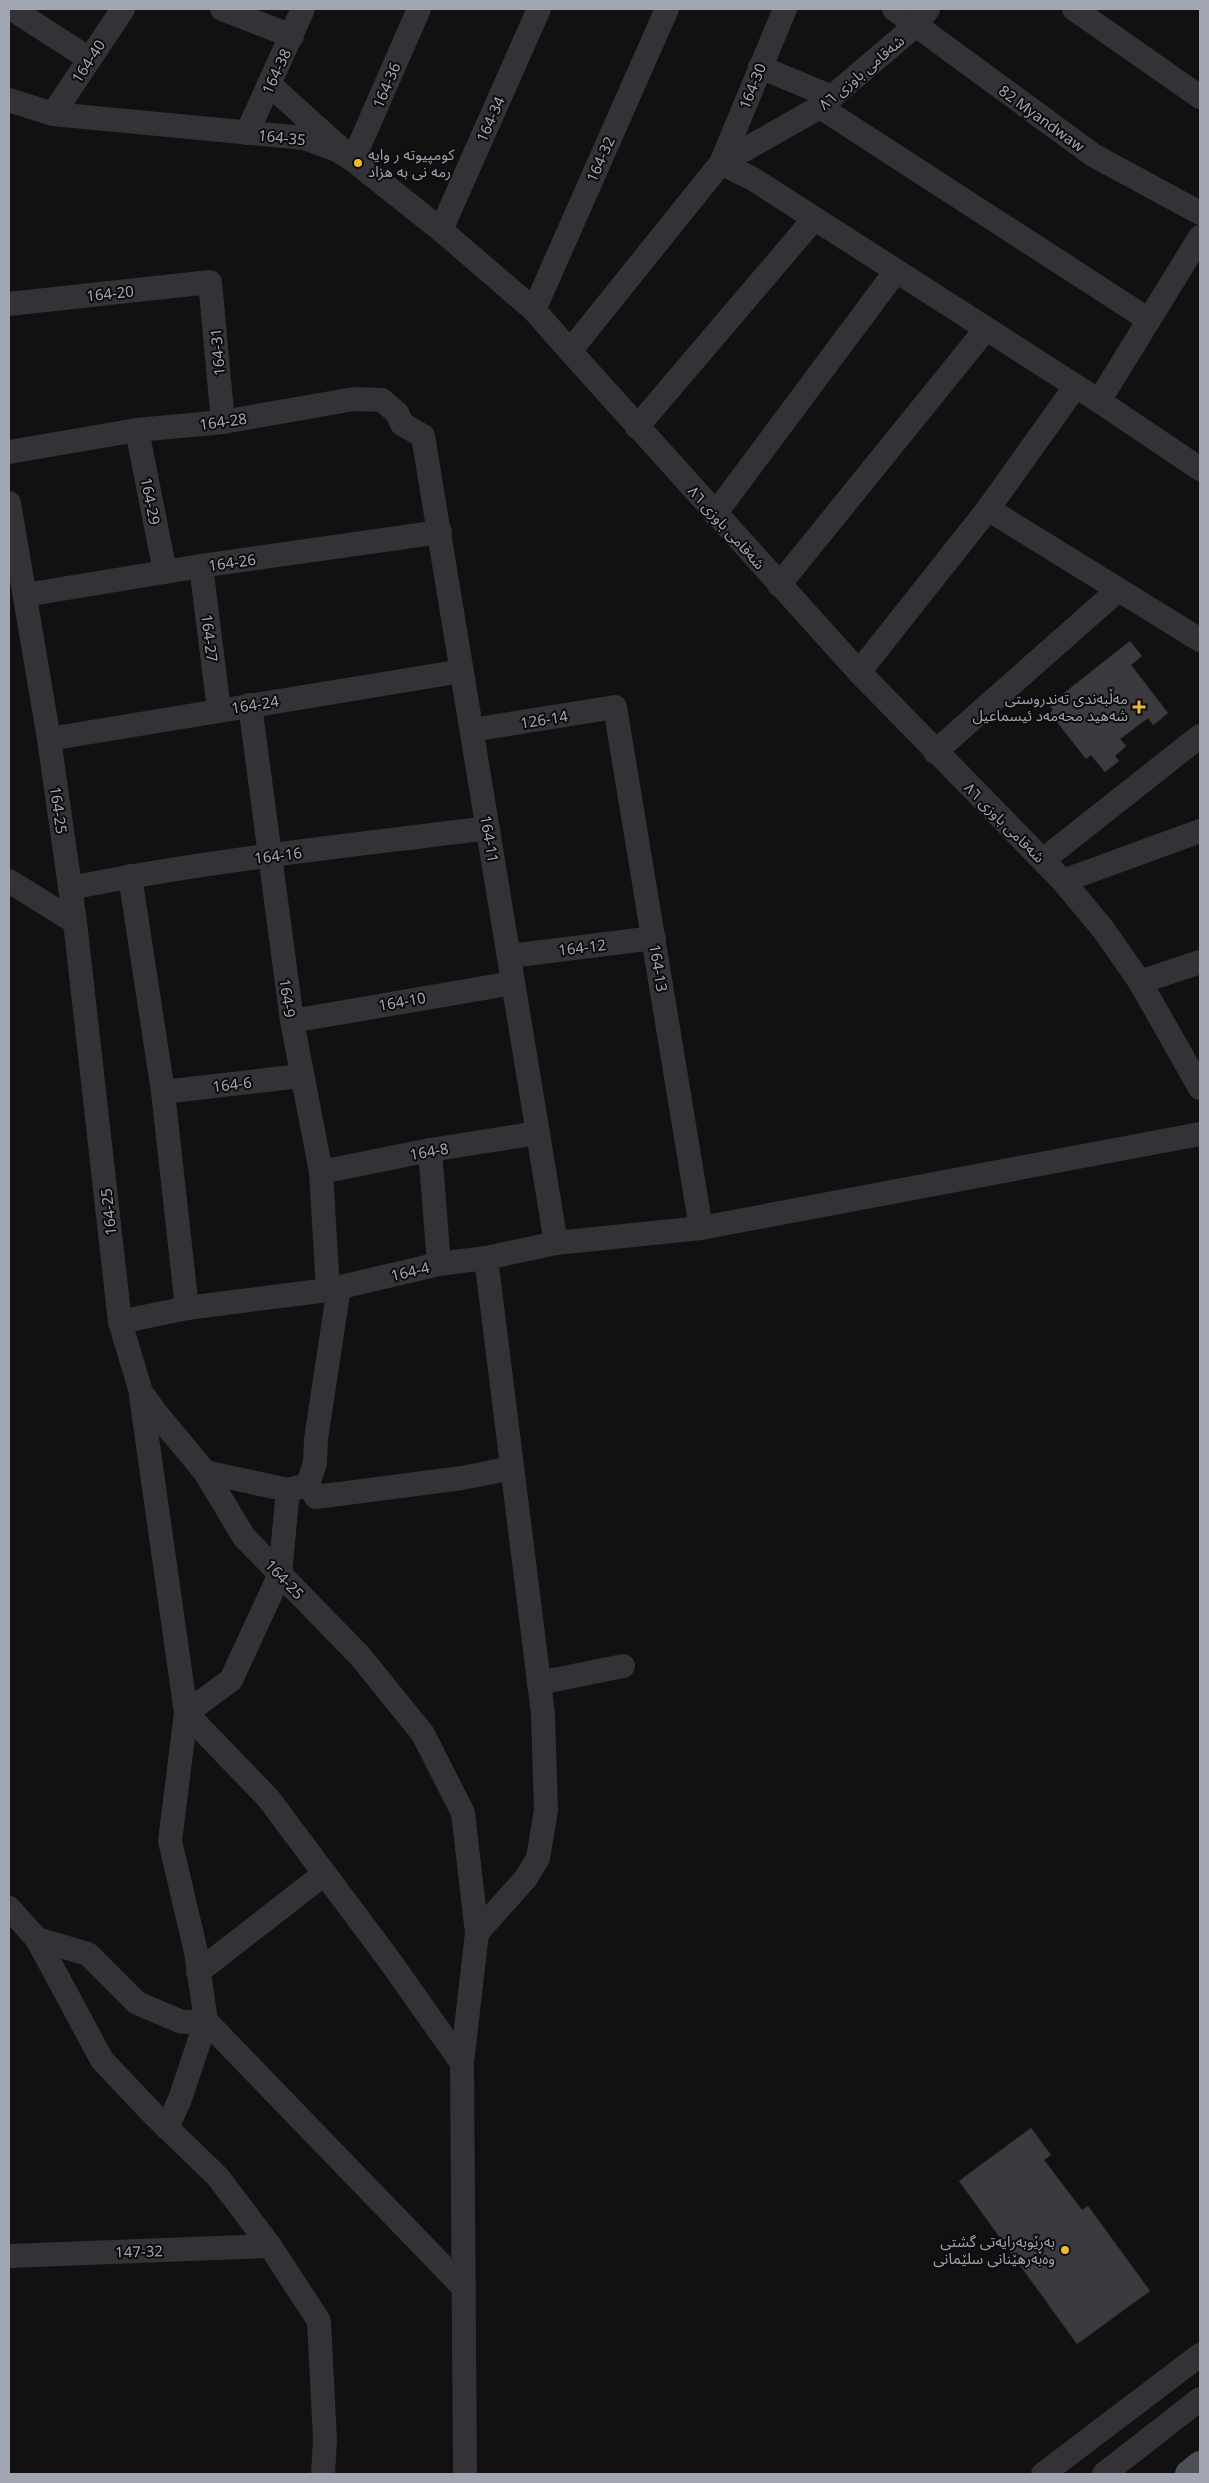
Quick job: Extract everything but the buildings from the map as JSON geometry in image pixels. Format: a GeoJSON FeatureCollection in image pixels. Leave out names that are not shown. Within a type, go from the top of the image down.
{"type":"FeatureCollection","features":[{"type":"Feature","properties":{"kind":"main road"},"geometry":{"type":"LineString","coordinates":[[1189,2474],[1200,2465]]}},
{"type":"Feature","properties":{"kind":"street"},"geometry":{"type":"LineString","coordinates":[[12,9],[88,58]]}},
{"type":"Feature","properties":{"kind":"street","name":"164-40"},"geometry":{"type":"LineString","coordinates":[[54,114],[88,58],[123,9]]}},
{"type":"Feature","properties":{"kind":"street"},"geometry":{"type":"LineString","coordinates":[[222,9],[292,36]]}},
{"type":"Feature","properties":{"kind":"street","name":"164-38"},"geometry":{"type":"LineString","coordinates":[[247,133],[303,9]]}},
{"type":"Feature","properties":{"kind":"street","name":"164-36"},"geometry":{"type":"LineString","coordinates":[[353,160],[419,9]]}},
{"type":"Feature","properties":{"kind":"street","name":"164-34"},"geometry":{"type":"LineString","coordinates":[[441,230],[539,9]]}},
{"type":"Feature","properties":{"kind":"street","name":"164-32"},"geometry":{"type":"LineString","coordinates":[[534,310],[667,9]]}},
{"type":"Feature","properties":{"kind":"street","name":"164-30"},"geometry":{"type":"LineString","coordinates":[[720,163],[784,9]]}},
{"type":"Feature","properties":{"kind":"street","name":"82 Myandwaw"},"geometry":{"type":"LineString","coordinates":[[894,9],[922,17],[1093,155],[1200,213]]}},
{"type":"Feature","properties":{"kind":"street"},"geometry":{"type":"LineString","coordinates":[[1074,9],[1200,96]]}},
{"type":"Feature","properties":{"kind":"street","name":"شەقامی باوزی ٨٦"},"geometry":{"type":"LineString","coordinates":[[922,17],[826,102],[720,163],[570,351],[779,585],[935,752],[1063,881],[1103,929],[1140,982],[1199,1084]]}},
{"type":"Feature","properties":{"kind":"street"},"geometry":{"type":"LineString","coordinates":[[760,67],[826,102],[1149,320]]}},
{"type":"Feature","properties":{"kind":"street"},"geometry":{"type":"LineString","coordinates":[[270,84],[353,160]]}},
{"type":"Feature","properties":{"kind":"street","name":"164-35"},"geometry":{"type":"LineString","coordinates":[[9,100],[54,114],[304,138],[337,150],[353,160],[441,230],[534,310],[570,351]]}},
{"type":"Feature","properties":{"kind":"street"},"geometry":{"type":"LineString","coordinates":[[720,163],[753,179],[1075,387],[1197,462]]}},
{"type":"Feature","properties":{"kind":"street"},"geometry":{"type":"LineString","coordinates":[[637,427],[814,218]]}},
{"type":"Feature","properties":{"kind":"street"},"geometry":{"type":"LineString","coordinates":[[1099,401],[1200,237]]}},
{"type":"Feature","properties":{"kind":"street"},"geometry":{"type":"LineString","coordinates":[[715,514],[896,271]]}},
{"type":"Feature","properties":{"kind":"street","name":"164-20"},"geometry":{"type":"LineString","coordinates":[[9,304],[210,282]]}},
{"type":"Feature","properties":{"kind":"street","name":"164-31"},"geometry":{"type":"LineString","coordinates":[[210,282],[223,422]]}},
{"type":"Feature","properties":{"kind":"street"},"geometry":{"type":"LineString","coordinates":[[779,585],[986,329]]}},
{"type":"Feature","properties":{"kind":"street"},"geometry":{"type":"LineString","coordinates":[[860,672],[988,509],[1075,387]]}},
{"type":"Feature","properties":{"kind":"street","name":"164-28"},"geometry":{"type":"LineString","coordinates":[[9,452],[136,430],[223,422],[354,399],[371,398],[382,400],[390,406],[402,424],[423,436]]}},
{"type":"Feature","properties":{"kind":"street","name":"164-29"},"geometry":{"type":"LineString","coordinates":[[136,430],[165,572]]}},
{"type":"Feature","properties":{"kind":"street","name":"164-11"},"geometry":{"type":"LineString","coordinates":[[423,436],[556,1243]]}},
{"type":"Feature","properties":{"kind":"street","name":"164-25"},"geometry":{"type":"LineString","coordinates":[[9,503],[12,538],[25,595],[49,739],[75,922],[120,1322],[141,1392],[205,1472],[244,1537],[360,1656],[422,1734],[463,1813],[477,1933]]}},
{"type":"Feature","properties":{"kind":"street"},"geometry":{"type":"LineString","coordinates":[[988,509],[1200,640]]}},
{"type":"Feature","properties":{"kind":"street","name":"164-26"},"geometry":{"type":"LineString","coordinates":[[25,595],[201,566],[440,532]]}},
{"type":"Feature","properties":{"kind":"street","name":"164-27"},"geometry":{"type":"LineString","coordinates":[[201,566],[220,710]]}},
{"type":"Feature","properties":{"kind":"street"},"geometry":{"type":"LineString","coordinates":[[935,752],[1117,590]]}},
{"type":"Feature","properties":{"kind":"street","name":"164-24"},"geometry":{"type":"LineString","coordinates":[[49,739],[250,704],[462,671]]}},
{"type":"Feature","properties":{"kind":"street","name":"164-9"},"geometry":{"type":"LineString","coordinates":[[186,1713],[231,1680],[280,1574],[298,1487],[315,1463],[316,1439],[334,1289],[321,1172],[301,1076],[292,1021],[250,704]]}},
{"type":"Feature","properties":{"kind":"street","name":"126-14"},"geometry":{"type":"LineString","coordinates":[[472,730],[615,708]]}},
{"type":"Feature","properties":{"kind":"street","name":"164-13"},"geometry":{"type":"LineString","coordinates":[[615,708],[702,1228]]}},
{"type":"Feature","properties":{"kind":"street"},"geometry":{"type":"LineString","coordinates":[[1043,860],[1200,736]]}},
{"type":"Feature","properties":{"kind":"street","name":"164-16"},"geometry":{"type":"LineString","coordinates":[[70,888],[130,876],[269,856],[488,828]]}},
{"type":"Feature","properties":{"kind":"street"},"geometry":{"type":"LineString","coordinates":[[1063,881],[1200,831]]}},
{"type":"Feature","properties":{"kind":"street"},"geometry":{"type":"LineString","coordinates":[[130,876],[163,1092],[187,1308]]}},
{"type":"Feature","properties":{"kind":"street"},"geometry":{"type":"LineString","coordinates":[[9,881],[75,922]]}},
{"type":"Feature","properties":{"kind":"street","name":"164-12"},"geometry":{"type":"LineString","coordinates":[[510,956],[654,938]]}},
{"type":"Feature","properties":{"kind":"street"},"geometry":{"type":"LineString","coordinates":[[1140,982],[1200,962]]}},
{"type":"Feature","properties":{"kind":"street","name":"164-10"},"geometry":{"type":"LineString","coordinates":[[292,1021],[513,983]]}},
{"type":"Feature","properties":{"kind":"street","name":"164-6"},"geometry":{"type":"LineString","coordinates":[[163,1092],[301,1076]]}},
{"type":"Feature","properties":{"kind":"street","name":"164-8"},"geometry":{"type":"LineString","coordinates":[[321,1172],[430,1150],[538,1133]]}},
{"type":"Feature","properties":{"kind":"street","name":"164-4"},"geometry":{"type":"LineString","coordinates":[[120,1322],[187,1308],[334,1289],[439,1264],[486,1258],[556,1243],[702,1228],[1200,1134]]}},
{"type":"Feature","properties":{"kind":"street"},"geometry":{"type":"LineString","coordinates":[[430,1150],[439,1264]]}},
{"type":"Feature","properties":{"kind":"street"},"geometry":{"type":"LineString","coordinates":[[466,2474],[462,2063],[477,1933],[526,1878],[538,1858],[543,1837],[546,1778],[539,1683],[486,1258]]}},
{"type":"Feature","properties":{"kind":"street"},"geometry":{"type":"LineString","coordinates":[[141,1392],[186,1713],[170,1841],[196,1952],[206,2021],[180,2099],[168,2128]]}},
{"type":"Feature","properties":{"kind":"street"},"geometry":{"type":"LineString","coordinates":[[205,1472],[298,1487],[316,1497],[462,1478],[512,1468]]}},
{"type":"Feature","properties":{"kind":"street"},"geometry":{"type":"LineString","coordinates":[[539,1683],[623,1666]]}},
{"type":"Feature","properties":{"kind":"street"},"geometry":{"type":"LineString","coordinates":[[186,1713],[268,1798],[462,2063]]}},
{"type":"Feature","properties":{"kind":"street"},"geometry":{"type":"LineString","coordinates":[[198,1972],[324,1874]]}},
{"type":"Feature","properties":{"kind":"street"},"geometry":{"type":"LineString","coordinates":[[9,1908],[37,1939],[102,2060],[218,2177],[270,2246],[320,2321],[325,2440],[323,2474]]}},
{"type":"Feature","properties":{"kind":"street"},"geometry":{"type":"LineString","coordinates":[[37,1939],[88,1954],[137,2002],[182,2022],[206,2021],[464,2288]]}},
{"type":"Feature","properties":{"kind":"street","name":"147-32"},"geometry":{"type":"LineString","coordinates":[[9,2256],[270,2246]]}},
{"type":"Feature","properties":{"kind":"street"},"geometry":{"type":"LineString","coordinates":[[1043,2474],[1200,2355]]}},
{"type":"Feature","properties":{"kind":"street"},"geometry":{"type":"LineString","coordinates":[[1104,2474],[1200,2399]]}},
{"type":"Feature","properties":{"kind":"place","name":"کومپیوته ر وایه رمه نی به هزاد"},"geometry":{"type":"Point","coordinates":[358,163]}},
{"type":"Feature","properties":{"kind":"place","name":"مەڵبەندی تەندروستی شەهید محەمەد ئیسماعیل"},"geometry":{"type":"Point","coordinates":[1139,707]}},
{"type":"Feature","properties":{"kind":"place","name":"بەڕێوبەرایەتی گشتی وەبەرهێنانی سلێمانی"},"geometry":{"type":"Point","coordinates":[1065,2250]}}]}
